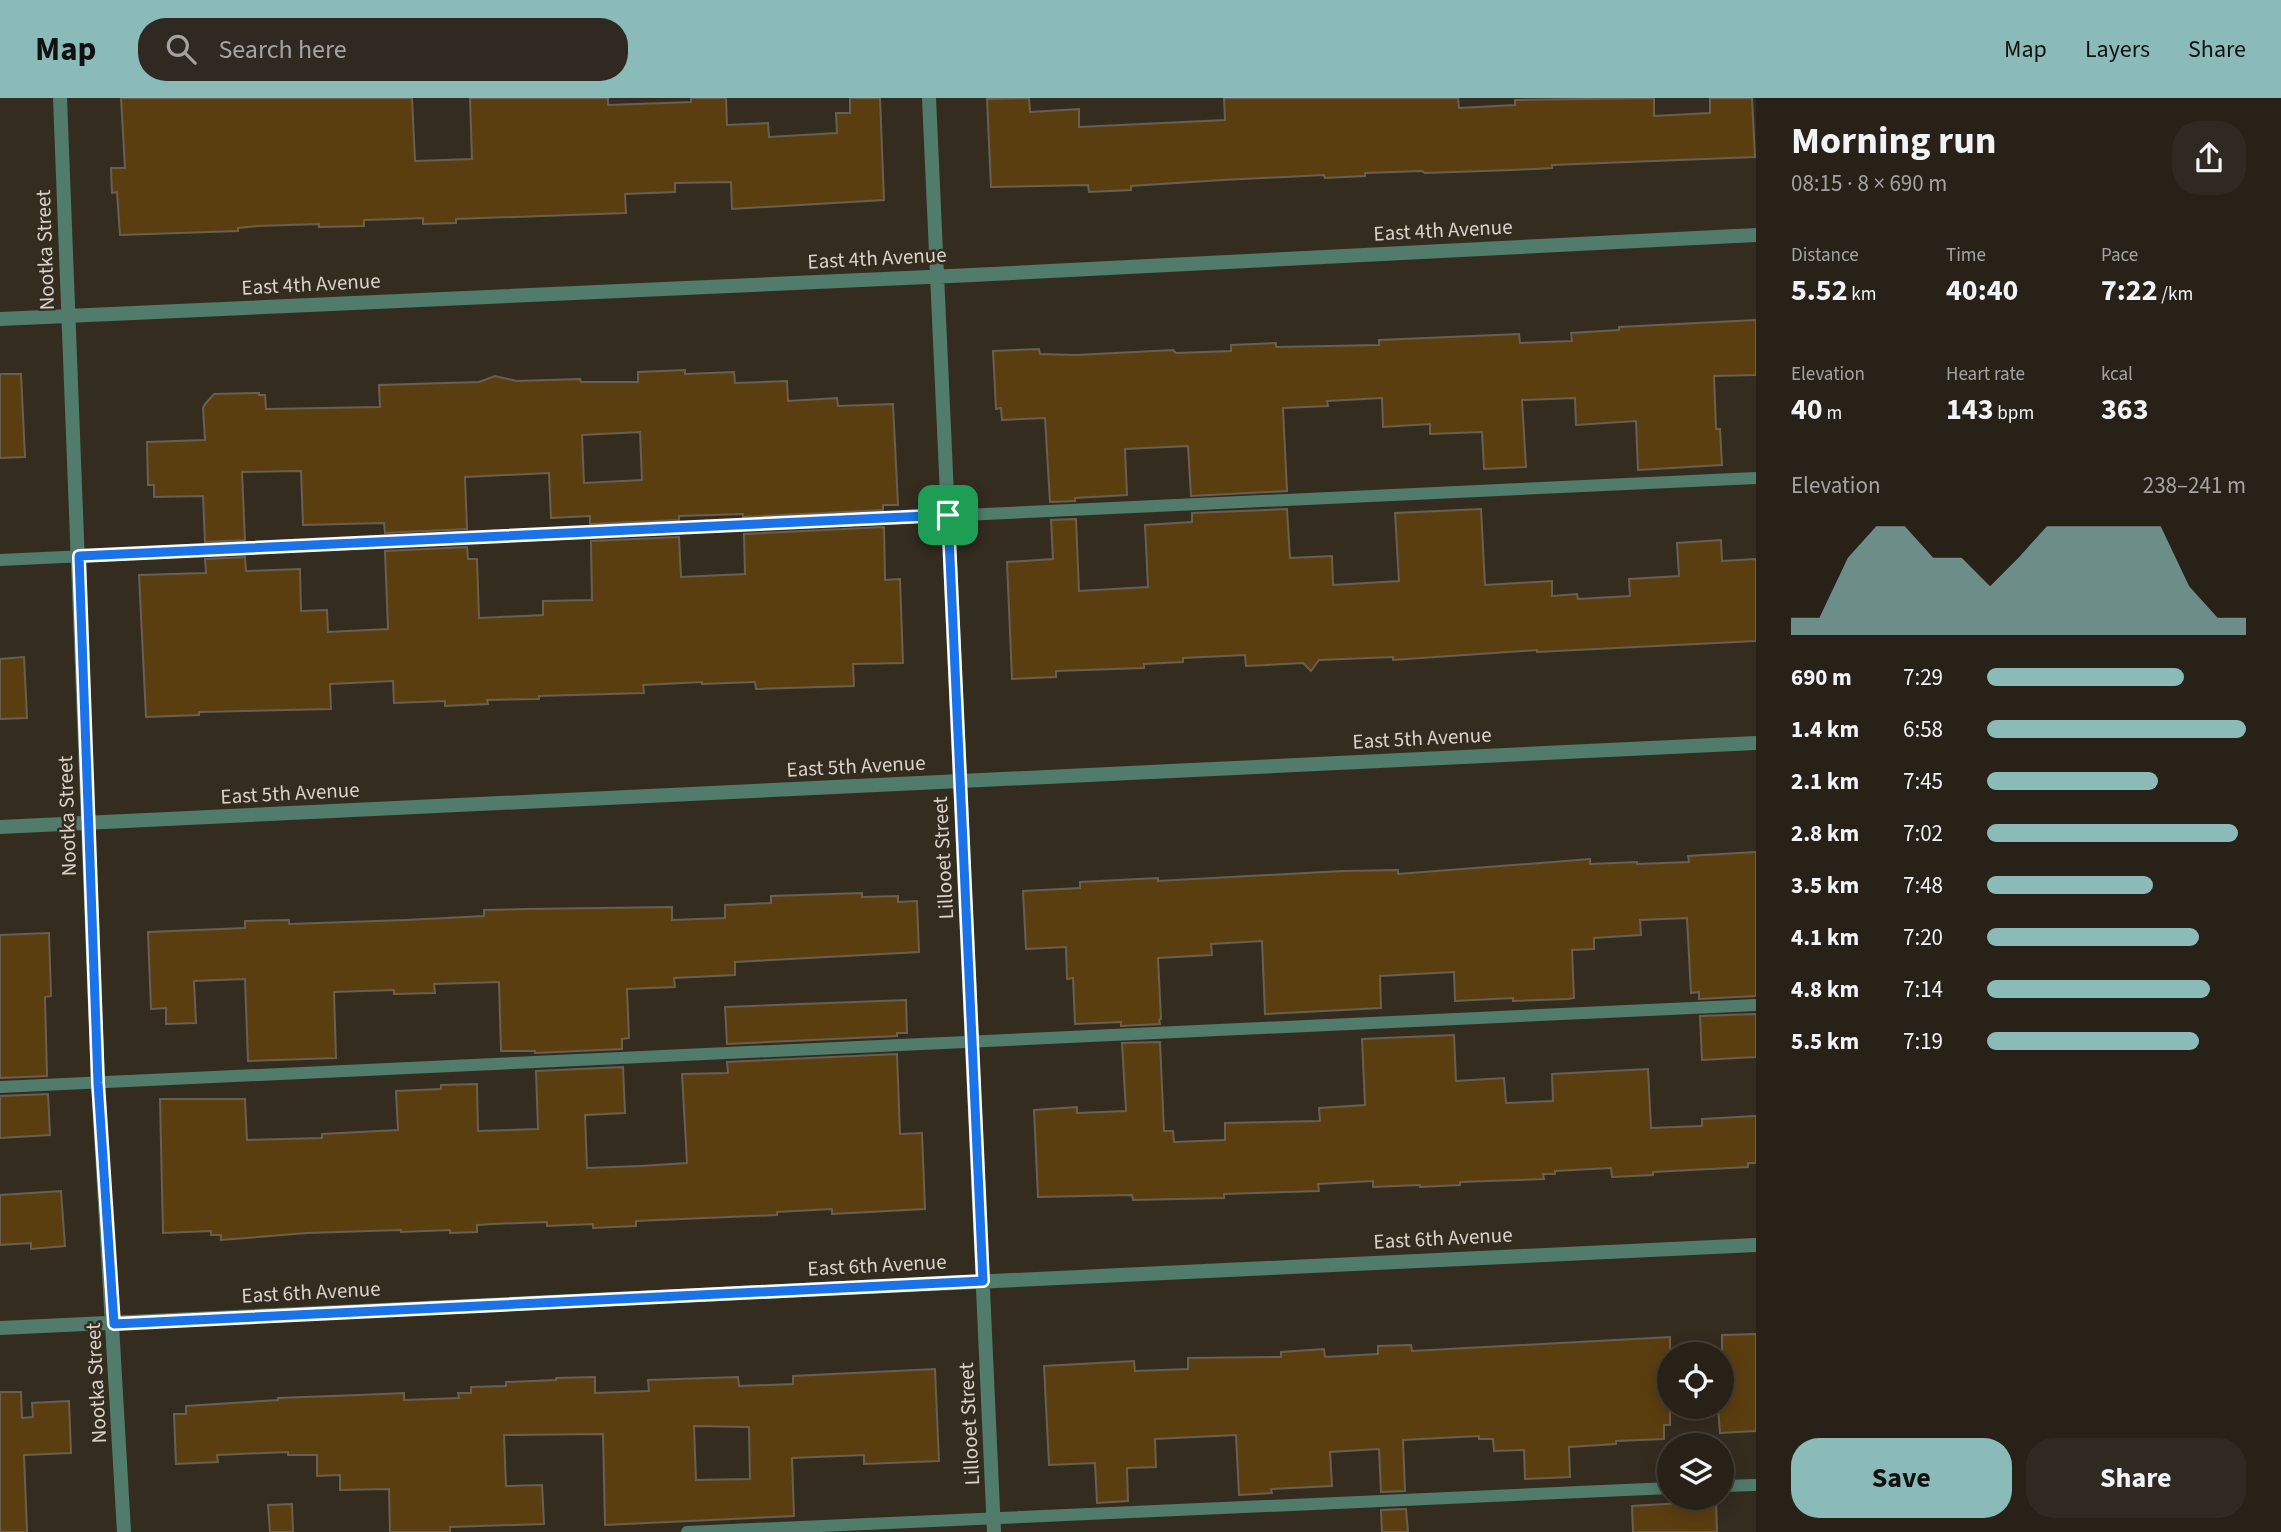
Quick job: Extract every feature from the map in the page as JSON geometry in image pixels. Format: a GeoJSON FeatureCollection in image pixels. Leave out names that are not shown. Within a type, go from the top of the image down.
{"type":"FeatureCollection","features":[{"type":"Feature","properties":{"kind":"street","name":"Nootka Street"},"geometry":{"type":"LineString","coordinates":[[60,98],[98,1083],[124,1532]]}},
{"type":"Feature","properties":{"kind":"street","name":"Lillooet Street"},"geometry":{"type":"LineString","coordinates":[[929,98],[994,1525]]}},
{"type":"Feature","properties":{"kind":"street","name":"East 4th Avenue"},"geometry":{"type":"LineString","coordinates":[[0,319],[1756,235]]}},
{"type":"Feature","properties":{"kind":"street","name":"East 5th Avenue"},"geometry":{"type":"LineString","coordinates":[[0,827],[1756,743]]}},
{"type":"Feature","properties":{"kind":"street","name":"East 6th Avenue"},"geometry":{"type":"LineString","coordinates":[[0,1328],[1756,1244]]}},
{"type":"Feature","properties":{"kind":"lane"},"geometry":{"type":"LineString","coordinates":[[0,560],[1756,478]]}},
{"type":"Feature","properties":{"kind":"lane"},"geometry":{"type":"LineString","coordinates":[[0,1087],[1756,1005]]}},
{"type":"Feature","properties":{"kind":"lane"},"geometry":{"type":"LineString","coordinates":[[1734,1486],[1756,1485]]}},
{"type":"Feature","properties":{"kind":"lane"},"geometry":{"type":"LineString","coordinates":[[687,1532],[994,1525],[1657,1490]]}},
{"type":"Feature","properties":{"kind":"building"},"geometry":{"type":"Polygon","coordinates":[[[121,98],[412,98],[415,161],[472,159],[470,98],[608,98],[608,105],[726,98],[727,125],[768,123],[769,137],[837,133],[836,113],[850,113],[850,98],[880,98],[884,200],[732,209],[731,182],[675,183],[675,192],[625,194],[626,213],[456,219],[456,223],[423,224],[423,218],[364,220],[364,226],[258,226],[238,228],[238,231],[120,235],[117,192],[112,193],[111,168],[125,168],[121,98]]]}},
{"type":"Feature","properties":{"kind":"building"},"geometry":{"type":"Polygon","coordinates":[[[1029,98],[1030,112],[1079,109],[1079,127],[1225,120],[1224,98],[1458,98],[1459,108],[1515,105],[1515,100],[1654,98],[1654,116],[1710,113],[1710,98],[1752,98],[1755,157],[1552,165],[1552,168],[1512,170],[1422,171],[1365,173],[1365,176],[1325,178],[1324,175],[1222,180],[1131,186],[1131,190],[1089,192],[1088,185],[991,187],[987,99],[1029,98]]]}},
{"type":"Feature","properties":{"kind":"building"},"geometry":{"type":"Polygon","coordinates":[[[1756,320],[1756,375],[1714,376],[1716,429],[1720,429],[1722,465],[1638,470],[1636,421],[1576,425],[1575,398],[1522,400],[1526,467],[1484,469],[1482,432],[1430,434],[1430,424],[1383,427],[1382,398],[1327,401],[1328,406],[1283,408],[1287,491],[1191,496],[1188,446],[1125,449],[1127,495],[1050,502],[1045,418],[1002,420],[1001,408],[996,409],[993,351],[1039,349],[1040,354],[1076,355],[1173,350],[1176,353],[1231,351],[1231,345],[1379,345],[1379,340],[1519,334],[1520,343],[1572,341],[1571,333],[1619,330],[1619,327],[1756,320]]]}},
{"type":"Feature","properties":{"kind":"building"},"geometry":{"type":"Polygon","coordinates":[[[638,372],[734,372],[735,383],[787,381],[788,401],[837,398],[838,406],[893,404],[898,505],[883,505],[883,510],[743,517],[743,514],[679,516],[679,520],[590,524],[590,516],[551,518],[549,473],[465,477],[467,529],[385,533],[384,523],[303,525],[301,471],[242,472],[245,540],[205,542],[203,496],[154,497],[154,485],[148,485],[147,442],[205,440],[203,408],[214,394],[259,393],[265,395],[266,409],[380,407],[379,385],[479,382],[495,376],[517,381],[580,379],[581,382],[638,382],[638,372]],[[640,432],[582,435],[584,483],[642,480],[640,432]]]}},
{"type":"Feature","properties":{"kind":"building"},"geometry":{"type":"Polygon","coordinates":[[[0,374],[21,374],[25,457],[0,458],[0,374]]]}},
{"type":"Feature","properties":{"kind":"building"},"geometry":{"type":"Polygon","coordinates":[[[1287,509],[1290,558],[1332,556],[1333,585],[1399,581],[1395,513],[1481,509],[1485,585],[1552,581],[1552,596],[1577,594],[1578,599],[1630,596],[1629,579],[1679,576],[1677,543],[1721,540],[1722,561],[1756,559],[1756,641],[1537,650],[1393,660],[1393,657],[1319,660],[1311,671],[1303,663],[1246,666],[1245,655],[1183,658],[1183,662],[1144,664],[1144,668],[1056,671],[1056,677],[1012,679],[1007,562],[1053,559],[1051,520],[1076,519],[1079,591],[1148,587],[1145,525],[1192,522],[1192,513],[1287,509]]]}},
{"type":"Feature","properties":{"kind":"building"},"geometry":{"type":"Polygon","coordinates":[[[884,527],[885,580],[900,579],[903,663],[853,664],[854,686],[756,689],[755,682],[702,682],[643,685],[644,693],[539,696],[539,699],[487,700],[488,704],[445,706],[445,701],[394,703],[393,681],[330,684],[331,709],[199,712],[199,715],[146,717],[139,575],[206,573],[205,559],[245,557],[246,571],[300,569],[301,611],[327,610],[328,632],[388,629],[385,551],[467,547],[468,559],[477,559],[479,618],[543,615],[543,601],[592,600],[591,541],[679,537],[681,577],[745,574],[744,534],[884,527]]]}},
{"type":"Feature","properties":{"kind":"building"},"geometry":{"type":"Polygon","coordinates":[[[24,657],[27,718],[0,719],[0,659],[24,657]]]}},
{"type":"Feature","properties":{"kind":"building"},"geometry":{"type":"Polygon","coordinates":[[[1756,852],[1756,996],[1699,999],[1699,992],[1691,993],[1687,918],[1640,920],[1641,935],[1594,938],[1594,949],[1572,950],[1574,998],[1568,999],[1455,1001],[1454,972],[1380,976],[1381,1008],[1265,1014],[1262,941],[1211,944],[1212,955],[1158,958],[1160,1024],[1121,1026],[1121,1022],[1075,1024],[1073,978],[1067,979],[1066,947],[1026,949],[1023,891],[1080,888],[1080,882],[1158,878],[1158,881],[1342,871],[1398,870],[1398,874],[1590,859],[1590,864],[1689,862],[1688,856],[1756,852]]]}},
{"type":"Feature","properties":{"kind":"building"},"geometry":{"type":"Polygon","coordinates":[[[862,893],[862,897],[898,896],[898,902],[917,901],[919,952],[735,962],[735,975],[674,978],[675,987],[627,989],[629,1038],[622,1039],[622,1049],[535,1053],[501,1051],[499,982],[434,984],[435,993],[394,994],[394,990],[334,992],[336,1058],[248,1061],[245,979],[194,981],[196,1023],[166,1024],[166,1008],[151,1009],[148,932],[245,928],[245,921],[289,920],[289,924],[484,916],[484,910],[672,907],[672,920],[725,918],[725,905],[771,903],[771,896],[862,893]]]}},
{"type":"Feature","properties":{"kind":"building"},"geometry":{"type":"Polygon","coordinates":[[[49,933],[51,996],[45,997],[47,1076],[0,1078],[0,935],[49,933]]]}},
{"type":"Feature","properties":{"kind":"building"},"geometry":{"type":"Polygon","coordinates":[[[906,1000],[907,1033],[897,1033],[897,1036],[727,1044],[725,1007],[906,1000]]]}},
{"type":"Feature","properties":{"kind":"building"},"geometry":{"type":"Polygon","coordinates":[[[1756,1014],[1756,1057],[1702,1060],[1700,1016],[1756,1014]]]}},
{"type":"Feature","properties":{"kind":"building"},"geometry":{"type":"Polygon","coordinates":[[[1454,1035],[1456,1081],[1504,1078],[1506,1103],[1553,1101],[1552,1074],[1648,1069],[1651,1128],[1702,1126],[1702,1119],[1756,1116],[1756,1163],[1748,1163],[1748,1167],[1612,1177],[1611,1168],[1555,1171],[1555,1174],[1543,1174],[1544,1179],[1460,1182],[1460,1185],[1420,1187],[1373,1187],[1373,1181],[1318,1184],[1319,1191],[1224,1194],[1224,1198],[1133,1200],[1132,1195],[1038,1197],[1034,1110],[1077,1107],[1077,1113],[1126,1111],[1122,1043],[1160,1042],[1164,1131],[1173,1131],[1174,1142],[1225,1140],[1225,1123],[1320,1121],[1319,1108],[1365,1105],[1362,1039],[1454,1035]]]}},
{"type":"Feature","properties":{"kind":"building"},"geometry":{"type":"Polygon","coordinates":[[[897,1054],[900,1134],[922,1133],[925,1209],[832,1214],[832,1209],[777,1212],[777,1215],[636,1221],[636,1226],[593,1228],[593,1224],[547,1226],[547,1222],[493,1224],[477,1225],[477,1232],[450,1233],[450,1230],[401,1230],[307,1233],[221,1240],[221,1235],[211,1235],[211,1231],[163,1233],[160,1099],[245,1099],[247,1140],[322,1138],[322,1134],[398,1130],[396,1091],[441,1089],[441,1085],[477,1084],[478,1131],[538,1129],[536,1071],[623,1067],[625,1113],[585,1115],[587,1168],[640,1166],[687,1163],[682,1074],[728,1073],[727,1062],[897,1054]]]}},
{"type":"Feature","properties":{"kind":"building"},"geometry":{"type":"Polygon","coordinates":[[[48,1094],[50,1135],[0,1138],[0,1096],[48,1094]]]}},
{"type":"Feature","properties":{"kind":"building"},"geometry":{"type":"Polygon","coordinates":[[[61,1191],[65,1246],[31,1249],[31,1243],[0,1245],[0,1195],[61,1191]]]}},
{"type":"Feature","properties":{"kind":"building"},"geometry":{"type":"Polygon","coordinates":[[[1756,1334],[1756,1431],[1720,1433],[1719,1419],[1734,1419],[1734,1342],[1722,1342],[1722,1335],[1756,1334]]]}},
{"type":"Feature","properties":{"kind":"building"},"geometry":{"type":"Polygon","coordinates":[[[1670,1337],[1670,1342],[1657,1342],[1657,1419],[1670,1419],[1670,1425],[1664,1425],[1664,1433],[1657,1433],[1657,1439],[1569,1447],[1570,1477],[1525,1479],[1524,1450],[1494,1451],[1493,1439],[1479,1439],[1479,1436],[1403,1440],[1405,1491],[1381,1492],[1379,1449],[1330,1452],[1332,1486],[1271,1489],[1272,1493],[1239,1495],[1236,1435],[1155,1439],[1156,1467],[1127,1468],[1128,1501],[1097,1503],[1095,1463],[1049,1465],[1044,1366],[1134,1361],[1135,1371],[1188,1369],[1188,1358],[1281,1357],[1281,1352],[1324,1349],[1325,1357],[1378,1354],[1378,1346],[1411,1345],[1412,1351],[1670,1337]]]}},
{"type":"Feature","properties":{"kind":"building"},"geometry":{"type":"Polygon","coordinates":[[[935,1369],[939,1461],[864,1464],[864,1455],[792,1458],[794,1516],[605,1525],[603,1434],[504,1435],[506,1486],[542,1485],[544,1524],[450,1527],[450,1532],[390,1532],[389,1489],[340,1490],[340,1475],[317,1476],[317,1455],[288,1455],[288,1452],[217,1455],[218,1462],[176,1464],[174,1414],[186,1414],[186,1406],[278,1398],[404,1393],[404,1400],[459,1398],[458,1393],[471,1393],[471,1387],[506,1386],[506,1382],[556,1378],[595,1377],[595,1393],[649,1391],[648,1380],[738,1377],[739,1386],[793,1384],[793,1376],[935,1369]],[[694,1426],[696,1480],[750,1479],[749,1427],[694,1426]]]}},
{"type":"Feature","properties":{"kind":"building"},"geometry":{"type":"Polygon","coordinates":[[[0,1392],[21,1392],[22,1418],[33,1417],[32,1403],[69,1401],[71,1453],[24,1455],[27,1532],[0,1532],[0,1392]]]}},
{"type":"Feature","properties":{"kind":"building"},"geometry":{"type":"Polygon","coordinates":[[[292,1504],[293,1532],[270,1532],[268,1505],[292,1504]]]}},
{"type":"Feature","properties":{"kind":"building"},"geometry":{"type":"Polygon","coordinates":[[[1657,1505],[1657,1510],[1716,1510],[1717,1532],[1633,1532],[1632,1506],[1657,1505]]]}},
{"type":"Feature","properties":{"kind":"building"},"geometry":{"type":"Polygon","coordinates":[[[1406,1509],[1408,1532],[1382,1532],[1381,1510],[1406,1509]]]}},
{"type":"Feature","properties":{"kind":"route"},"geometry":{"type":"LineString","coordinates":[[948,515],[983,1281],[114,1324],[98,1083],[79,556],[948,515]]}}]}
